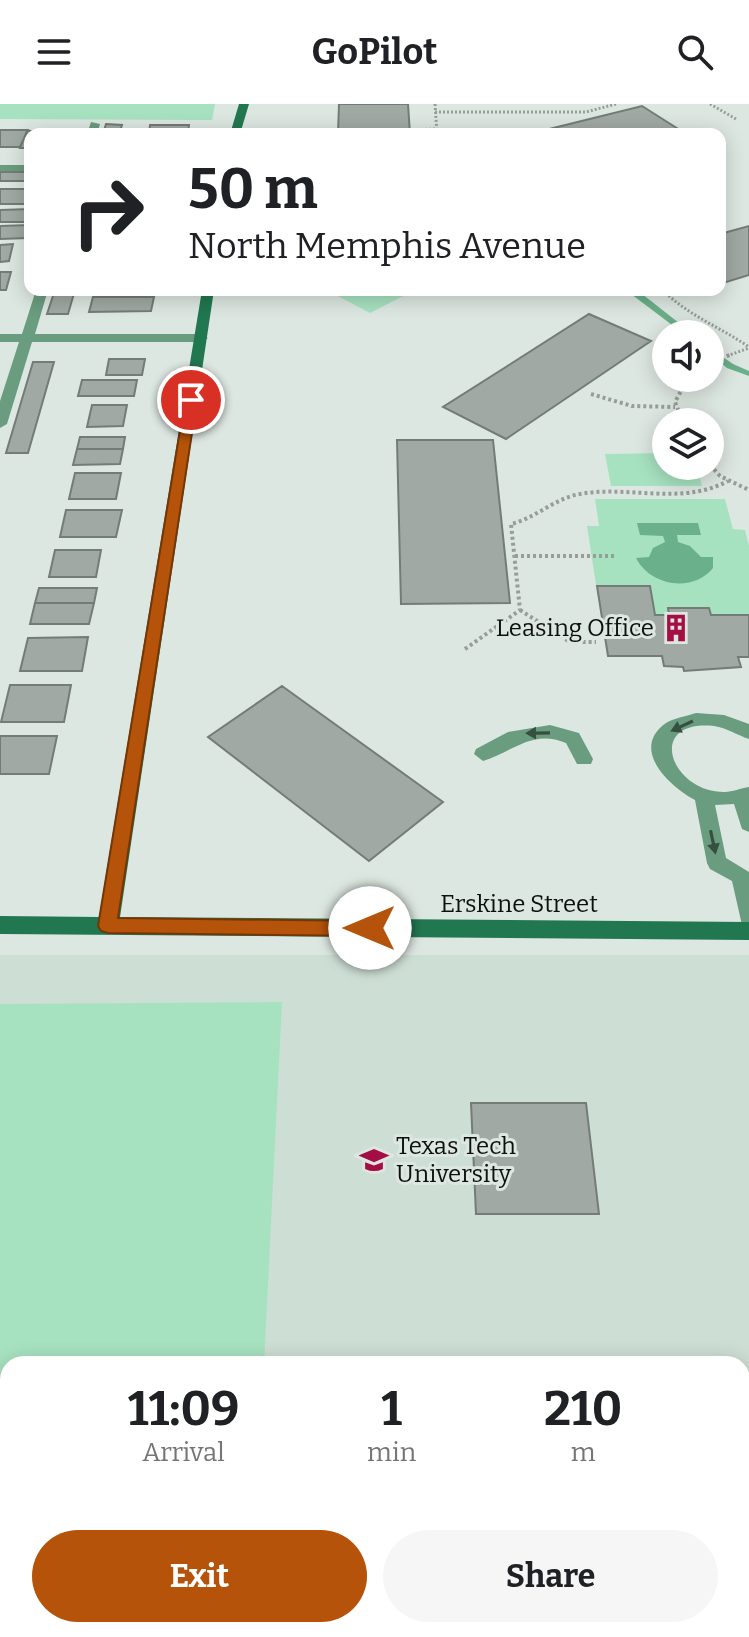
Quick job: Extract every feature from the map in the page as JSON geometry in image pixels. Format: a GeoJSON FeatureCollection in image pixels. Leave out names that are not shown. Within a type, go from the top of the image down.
{"type":"FeatureCollection","features":[{"type":"Feature","properties":{"kind":"street"},"geometry":{"type":"LineString","coordinates":[[237,128],[244,104]]}},
{"type":"Feature","properties":{"kind":"street"},"geometry":{"type":"LineString","coordinates":[[108,926],[207,296]]}},
{"type":"Feature","properties":{"kind":"street","name":"Erskine Street"},"geometry":{"type":"LineString","coordinates":[[0,925],[749,931]]}},
{"type":"Feature","properties":{"kind":"lane"},"geometry":{"type":"LineString","coordinates":[[0,168],[24,168]]}},
{"type":"Feature","properties":{"kind":"lane"},"geometry":{"type":"LineString","coordinates":[[0,424],[40,296]]}},
{"type":"Feature","properties":{"kind":"lane"},"geometry":{"type":"LineString","coordinates":[[0,338],[201,338]]}},
{"type":"Feature","properties":{"kind":"lane"},"geometry":{"type":"LineString","coordinates":[[749,732],[725,721],[708,719],[677,725],[666,733],[660,758],[675,782],[704,796],[724,799],[746,795],[749,824]]}},
{"type":"Feature","properties":{"kind":"lane"},"geometry":{"type":"LineString","coordinates":[[483,754],[513,735],[561,733],[573,738],[584,759]]}},
{"type":"Feature","properties":{"kind":"lane"},"geometry":{"type":"LineString","coordinates":[[704,796],[717,863],[745,873],[749,919]]}},
{"type":"Feature","properties":{"kind":"path"},"geometry":{"type":"LineString","coordinates":[[435,104],[436,128]]}},
{"type":"Feature","properties":{"kind":"path"},"geometry":{"type":"LineString","coordinates":[[435,112],[586,112],[616,104]]}},
{"type":"Feature","properties":{"kind":"path"},"geometry":{"type":"LineString","coordinates":[[710,104],[736,119]]}},
{"type":"Feature","properties":{"kind":"path"},"geometry":{"type":"LineString","coordinates":[[669,296],[680,308],[717,325],[749,348]]}},
{"type":"Feature","properties":{"kind":"path"},"geometry":{"type":"LineString","coordinates":[[724,358],[749,348]]}},
{"type":"Feature","properties":{"kind":"path"},"geometry":{"type":"LineString","coordinates":[[591,394],[635,407],[658,410],[675,407],[679,392]]}},
{"type":"Feature","properties":{"kind":"path"},"geometry":{"type":"LineString","coordinates":[[724,477],[749,490]]}},
{"type":"Feature","properties":{"kind":"path"},"geometry":{"type":"LineString","coordinates":[[520,610],[511,524],[532,519],[557,499],[595,492],[707,492],[716,490],[728,481]]}},
{"type":"Feature","properties":{"kind":"path"},"geometry":{"type":"LineString","coordinates":[[515,556],[617,556]]}},
{"type":"Feature","properties":{"kind":"path"},"geometry":{"type":"LineString","coordinates":[[520,610],[570,642],[596,642]]}},
{"type":"Feature","properties":{"kind":"path"},"geometry":{"type":"LineString","coordinates":[[465,649],[520,610]]}},
{"type":"Feature","properties":{"kind":"shaded area"},"geometry":{"type":"Polygon","coordinates":[[[0,104],[215,104],[212,120],[204,120],[0,119],[0,104]]]}},
{"type":"Feature","properties":{"kind":"shaded area"},"geometry":{"type":"Polygon","coordinates":[[[338,296],[403,296],[370,313],[338,296]]]}},
{"type":"Feature","properties":{"kind":"shaded area"},"geometry":{"type":"Polygon","coordinates":[[[652,453],[652,480],[700,480],[702,486],[611,486],[605,454],[652,453]]]}},
{"type":"Feature","properties":{"kind":"shaded area"},"geometry":{"type":"Polygon","coordinates":[[[595,499],[725,499],[733,529],[745,530],[749,546],[749,615],[710,615],[708,608],[668,608],[669,615],[655,615],[649,586],[596,585],[587,526],[599,526],[595,499]]]}},
{"type":"Feature","properties":{"kind":"shaded area"},"geometry":{"type":"Polygon","coordinates":[[[637,523],[698,523],[701,535],[677,535],[678,542],[690,546],[701,557],[713,557],[713,568],[705,576],[684,583],[672,583],[651,575],[636,558],[649,557],[653,548],[665,542],[663,536],[640,535],[637,523]]]}},
{"type":"Feature","properties":{"kind":"shaded area","name":"Texas Tech University"},"geometry":{"type":"Polygon","coordinates":[[[0,955],[749,955],[749,1356],[0,1356],[0,955]]]}},
{"type":"Feature","properties":{"kind":"shaded area"},"geometry":{"type":"Polygon","coordinates":[[[282,1002],[264,1356],[0,1356],[0,1004],[282,1002]]]}},
{"type":"Feature","properties":{"kind":"building"},"geometry":{"type":"Polygon","coordinates":[[[339,104],[408,104],[410,128],[338,128],[339,104]]]}},
{"type":"Feature","properties":{"kind":"building"},"geometry":{"type":"Polygon","coordinates":[[[642,106],[677,128],[553,128],[642,106]]]}},
{"type":"Feature","properties":{"kind":"building"},"geometry":{"type":"Polygon","coordinates":[[[106,124],[122,125],[121,128],[105,128],[106,124]]]}},
{"type":"Feature","properties":{"kind":"building"},"geometry":{"type":"Polygon","coordinates":[[[150,125],[189,125],[189,128],[150,128],[150,125]]]}},
{"type":"Feature","properties":{"kind":"building"},"geometry":{"type":"Polygon","coordinates":[[[0,130],[24,130],[20,147],[0,147],[0,130]]]}},
{"type":"Feature","properties":{"kind":"building"},"geometry":{"type":"Polygon","coordinates":[[[0,172],[24,172],[24,181],[0,181],[0,172]]]}},
{"type":"Feature","properties":{"kind":"building"},"geometry":{"type":"Polygon","coordinates":[[[0,189],[24,189],[24,204],[0,204],[0,189]]]}},
{"type":"Feature","properties":{"kind":"building"},"geometry":{"type":"Polygon","coordinates":[[[24,209],[24,222],[0,222],[0,210],[24,209]]]}},
{"type":"Feature","properties":{"kind":"building"},"geometry":{"type":"Polygon","coordinates":[[[24,225],[24,238],[0,239],[0,226],[24,225]]]}},
{"type":"Feature","properties":{"kind":"building"},"geometry":{"type":"Polygon","coordinates":[[[749,226],[749,275],[726,282],[726,232],[749,226]]]}},
{"type":"Feature","properties":{"kind":"building"},"geometry":{"type":"Polygon","coordinates":[[[13,244],[9,261],[0,262],[0,245],[13,244]]]}},
{"type":"Feature","properties":{"kind":"building"},"geometry":{"type":"Polygon","coordinates":[[[0,272],[11,272],[6,290],[0,290],[0,272]]]}},
{"type":"Feature","properties":{"kind":"building"},"geometry":{"type":"Polygon","coordinates":[[[53,296],[73,296],[68,314],[47,314],[53,296]]]}},
{"type":"Feature","properties":{"kind":"building"},"geometry":{"type":"Polygon","coordinates":[[[93,297],[154,297],[151,311],[89,312],[93,297]]]}},
{"type":"Feature","properties":{"kind":"building"},"geometry":{"type":"Polygon","coordinates":[[[589,314],[651,341],[506,439],[443,407],[589,314]]]}},
{"type":"Feature","properties":{"kind":"building"},"geometry":{"type":"Polygon","coordinates":[[[109,359],[145,359],[142,375],[106,375],[109,359]]]}},
{"type":"Feature","properties":{"kind":"building"},"geometry":{"type":"Polygon","coordinates":[[[33,362],[54,362],[28,453],[6,453],[33,362]]]}},
{"type":"Feature","properties":{"kind":"building"},"geometry":{"type":"Polygon","coordinates":[[[82,380],[137,380],[134,396],[78,396],[82,380]]]}},
{"type":"Feature","properties":{"kind":"building"},"geometry":{"type":"Polygon","coordinates":[[[92,405],[127,405],[123,426],[87,427],[92,405]]]}},
{"type":"Feature","properties":{"kind":"building"},"geometry":{"type":"Polygon","coordinates":[[[80,437],[125,437],[123,449],[77,449],[80,437]]]}},
{"type":"Feature","properties":{"kind":"building"},"geometry":{"type":"Polygon","coordinates":[[[397,440],[493,440],[510,603],[401,604],[397,440]]]}},
{"type":"Feature","properties":{"kind":"building"},"geometry":{"type":"Polygon","coordinates":[[[77,449],[123,449],[120,464],[73,465],[77,449]]]}},
{"type":"Feature","properties":{"kind":"building"},"geometry":{"type":"Polygon","coordinates":[[[75,473],[121,473],[116,499],[69,499],[75,473]]]}},
{"type":"Feature","properties":{"kind":"building"},"geometry":{"type":"Polygon","coordinates":[[[66,510],[122,510],[116,537],[60,537],[66,510]]]}},
{"type":"Feature","properties":{"kind":"building"},"geometry":{"type":"Polygon","coordinates":[[[55,550],[101,550],[96,577],[49,577],[55,550]]]}},
{"type":"Feature","properties":{"kind":"building","name":"Leasing Office"},"geometry":{"type":"Polygon","coordinates":[[[597,586],[650,586],[655,615],[669,615],[668,608],[709,608],[711,615],[749,615],[749,657],[738,657],[741,667],[684,671],[683,667],[664,666],[662,656],[608,656],[597,586]]]}},
{"type":"Feature","properties":{"kind":"building"},"geometry":{"type":"Polygon","coordinates":[[[39,588],[97,588],[94,603],[35,603],[39,588]]]}},
{"type":"Feature","properties":{"kind":"building"},"geometry":{"type":"Polygon","coordinates":[[[35,603],[94,603],[89,624],[30,624],[35,603]]]}},
{"type":"Feature","properties":{"kind":"building"},"geometry":{"type":"Polygon","coordinates":[[[88,637],[82,671],[20,671],[28,638],[88,637]]]}},
{"type":"Feature","properties":{"kind":"building"},"geometry":{"type":"Polygon","coordinates":[[[10,685],[71,685],[64,722],[1,722],[10,685]]]}},
{"type":"Feature","properties":{"kind":"building"},"geometry":{"type":"Polygon","coordinates":[[[282,686],[443,802],[369,861],[208,737],[282,686]]]}},
{"type":"Feature","properties":{"kind":"building"},"geometry":{"type":"Polygon","coordinates":[[[0,736],[57,736],[49,774],[0,774],[0,736]]]}},
{"type":"Feature","properties":{"kind":"building"},"geometry":{"type":"Polygon","coordinates":[[[471,1103],[586,1103],[599,1214],[476,1214],[471,1103]]]}},
{"type":"Feature","properties":{"kind":"waterway"},"geometry":{"type":"LineString","coordinates":[[638,296],[670,320]]}},
{"type":"Feature","properties":{"kind":"waterway"},"geometry":{"type":"LineString","coordinates":[[724,361],[749,374]]}},
{"type":"Feature","properties":{"kind":"place","name":"Leasing Office"},"geometry":{"type":"Point","coordinates":[676,628]}},
{"type":"Feature","properties":{"kind":"place","name":"Texas Tech University"},"geometry":{"type":"Point","coordinates":[374,1160]}},
{"type":"Feature","properties":{"kind":"route"},"geometry":{"type":"LineString","coordinates":[[191,400],[108,926],[370,928]]}}]}
